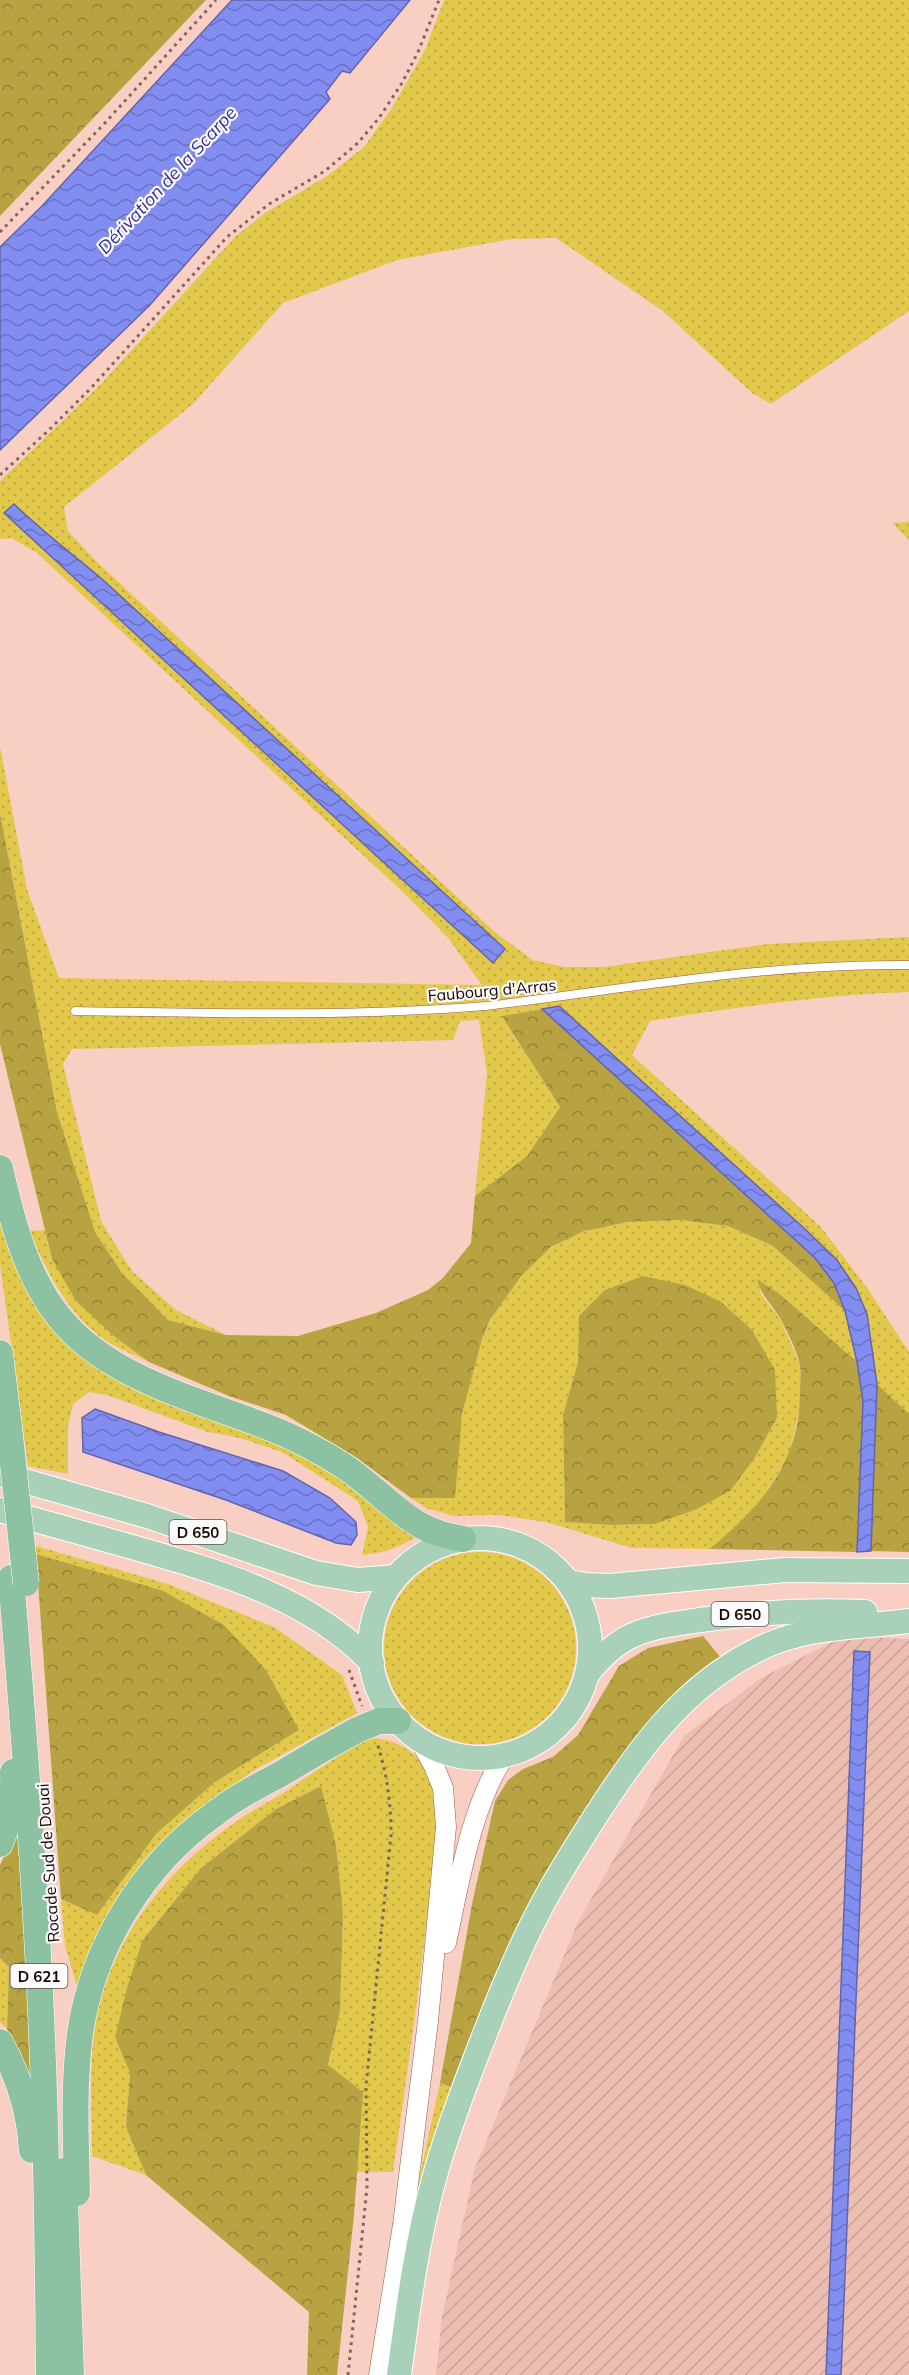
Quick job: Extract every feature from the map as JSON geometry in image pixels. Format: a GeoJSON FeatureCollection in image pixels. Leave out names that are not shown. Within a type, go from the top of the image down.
{"type":"FeatureCollection","features":[{"type":"Feature","properties":{"kind":"highway"},"geometry":{"type":"LineString","coordinates":[[0,1168],[17,1237],[35,1282],[63,1322],[96,1353],[120,1369],[150,1383],[299,1440],[342,1464],[413,1521],[442,1534],[463,1539]]}},
{"type":"Feature","properties":{"kind":"highway","name":"Rocade Sud de Douai"},"geometry":{"type":"LineString","coordinates":[[0,1353],[9,1427],[18,1580],[51,1905],[59,2039],[71,2375]]}},
{"type":"Feature","properties":{"kind":"highway","name":"Rocade Sud de Douai"},"geometry":{"type":"LineString","coordinates":[[0,1472],[18,1580],[17,1655],[28,1789],[42,2039],[49,2375]]}},
{"type":"Feature","properties":{"kind":"highway"},"geometry":{"type":"LineString","coordinates":[[0,1844],[10,1817],[13,1799],[13,1700],[17,1655]]}},
{"type":"Feature","properties":{"kind":"highway"},"geometry":{"type":"LineString","coordinates":[[70,2331],[77,2262],[78,2050],[89,1991],[111,1935],[146,1880],[199,1826],[245,1794],[369,1724],[388,1720],[398,1721]]}},
{"type":"Feature","properties":{"kind":"highway"},"geometry":{"type":"LineString","coordinates":[[0,2042],[18,2082],[30,2130],[38,2233],[49,2312]]}},
{"type":"Feature","properties":{"kind":"main road","name":"D 650"},"geometry":{"type":"LineString","coordinates":[[0,1472],[147,1516],[316,1573],[358,1580],[396,1577]]}},
{"type":"Feature","properties":{"kind":"main road","name":"D 650"},"geometry":{"type":"LineString","coordinates":[[0,1510],[176,1560],[249,1585],[327,1626],[351,1643],[372,1663]]}},
{"type":"Feature","properties":{"kind":"main road"},"geometry":{"type":"LineString","coordinates":[[490,1538],[522,1546],[550,1563],[568,1582],[582,1605],[590,1632],[588,1673],[571,1710],[553,1731],[531,1746],[505,1755],[480,1758],[460,1756],[442,1751],[419,1739],[398,1721],[378,1688],[372,1663],[371,1637],[376,1611],[396,1577],[426,1552],[463,1539],[490,1538]]}},
{"type":"Feature","properties":{"kind":"main road"},"geometry":{"type":"LineString","coordinates":[[568,1582],[610,1586],[784,1570],[909,1571]]}},
{"type":"Feature","properties":{"kind":"main road","name":"D 650"},"geometry":{"type":"LineString","coordinates":[[588,1673],[621,1641],[642,1631],[665,1626],[759,1612],[909,1613]]}},
{"type":"Feature","properties":{"kind":"main road"},"geometry":{"type":"LineString","coordinates":[[397,2375],[418,2245],[434,2180],[457,2108],[500,1997],[531,1926],[557,1877],[621,1777],[656,1729],[679,1705],[708,1680],[742,1657],[773,1642],[807,1631],[909,1621]]}},
{"type":"Feature","properties":{"kind":"street"},"geometry":{"type":"LineString","coordinates":[[379,2375],[403,2225],[428,2021],[446,1812],[439,1775],[419,1739]]}},
{"type":"Feature","properties":{"kind":"street"},"geometry":{"type":"LineString","coordinates":[[428,2021],[467,1852],[491,1780],[505,1755]]}},
{"type":"Feature","properties":{"kind":"street"},"geometry":{"type":"LineString","coordinates":[[397,2375],[403,2225]]}},
{"type":"Feature","properties":{"kind":"lane","name":"Faubourg d'Arras"},"geometry":{"type":"LineString","coordinates":[[75,1011],[288,1014],[441,1009],[486,1006],[786,969],[845,965],[909,965]]}},
{"type":"Feature","properties":{"kind":"path"},"geometry":{"type":"LineString","coordinates":[[0,232],[104,124],[216,0]]}},
{"type":"Feature","properties":{"kind":"path"},"geometry":{"type":"LineString","coordinates":[[0,475],[91,388],[227,237],[269,204],[326,171],[358,143],[383,112],[402,82],[418,52],[439,0]]}},
{"type":"Feature","properties":{"kind":"path"},"geometry":{"type":"LineString","coordinates":[[347,1666],[384,1765],[391,1835],[366,2086],[367,2187],[348,2375]]}},
{"type":"Feature","properties":{"kind":"shaded area"},"geometry":{"type":"Polygon","coordinates":[[[444,0],[909,0],[909,311],[771,404],[752,393],[663,311],[556,238],[512,239],[397,260],[283,303],[192,405],[64,507],[68,531],[96,561],[496,933],[533,960],[564,967],[603,967],[768,944],[909,937],[909,992],[779,1002],[650,1021],[632,1055],[820,1226],[868,1289],[909,1352],[909,1414],[877,1384],[870,1335],[856,1288],[559,1006],[502,1016],[560,1107],[527,1156],[475,1196],[487,1073],[479,1020],[460,1021],[453,1040],[72,1049],[63,1064],[101,1221],[132,1271],[176,1310],[226,1335],[168,1320],[122,1273],[95,1232],[57,1112],[0,813],[0,747],[27,889],[59,978],[482,985],[448,938],[405,894],[36,552],[11,538],[0,539],[0,481],[99,386],[235,237],[265,213],[327,176],[364,147],[392,108],[425,50],[444,0]],[[14,505],[5,513],[494,963],[505,949],[102,579],[14,505]]]}},
{"type":"Feature","properties":{"kind":"shaded area"},"geometry":{"type":"Polygon","coordinates":[[[909,522],[909,540],[892,523],[909,522]]]}},
{"type":"Feature","properties":{"kind":"shaded area"},"geometry":{"type":"Polygon","coordinates":[[[0,1209],[16,1266],[39,1311],[74,1348],[325,1466],[418,1535],[392,1549],[362,1555],[368,1527],[358,1501],[282,1452],[240,1438],[208,1432],[107,1395],[89,1392],[73,1404],[68,1426],[68,1474],[28,1466],[0,1264],[0,1209]]]}},
{"type":"Feature","properties":{"kind":"shaded area"},"geometry":{"type":"Polygon","coordinates":[[[680,1220],[728,1226],[773,1246],[845,1311],[857,1362],[781,1295],[758,1280],[761,1294],[780,1319],[800,1364],[800,1407],[789,1455],[763,1498],[740,1525],[709,1549],[632,1548],[546,1522],[497,1515],[454,1516],[426,1508],[411,1498],[455,1498],[461,1422],[477,1355],[491,1320],[523,1273],[552,1248],[585,1231],[620,1223],[680,1220]],[[578,1362],[563,1415],[565,1522],[609,1525],[655,1524],[730,1490],[754,1459],[777,1418],[578,1362]]]}},
{"type":"Feature","properties":{"kind":"shaded area"},"geometry":{"type":"Polygon","coordinates":[[[45,1230],[52,1260],[115,1337],[149,1362],[108,1342],[81,1320],[70,1307],[52,1278],[29,1231],[45,1230]]]}},
{"type":"Feature","properties":{"kind":"shaded area"},"geometry":{"type":"Polygon","coordinates":[[[36,1546],[168,1584],[274,1627],[342,1675],[357,1713],[251,1772],[213,1801],[78,1990],[65,1946],[61,1899],[97,1915],[156,1834],[215,1782],[299,1730],[161,1590],[36,1554],[36,1546]]]}},
{"type":"Feature","properties":{"kind":"shaded area"},"geometry":{"type":"Polygon","coordinates":[[[480,1552],[499,1554],[517,1560],[548,1580],[568,1611],[574,1629],[576,1648],[574,1667],[568,1685],[548,1716],[517,1736],[499,1742],[480,1744],[461,1742],[443,1736],[412,1716],[392,1685],[386,1667],[384,1648],[386,1629],[392,1611],[412,1580],[443,1560],[461,1554],[480,1552]]]}},
{"type":"Feature","properties":{"kind":"shaded area"},"geometry":{"type":"Polygon","coordinates":[[[844,1636],[909,1639],[909,2375],[436,2375],[442,2317],[475,2168],[578,1922],[684,1736],[761,1678],[844,1636]]]}},
{"type":"Feature","properties":{"kind":"shaded area"},"geometry":{"type":"Polygon","coordinates":[[[367,1738],[398,1744],[416,1756],[423,1764],[432,1784],[436,1813],[425,1936],[393,2172],[357,2172],[362,2092],[328,2066],[340,2011],[343,1913],[336,1845],[321,1786],[276,1809],[201,1868],[142,1941],[115,2037],[130,2073],[126,2127],[146,2175],[92,2156],[91,2067],[94,2032],[105,1985],[131,1930],[168,1881],[212,1839],[367,1738]]]}},
{"type":"Feature","properties":{"kind":"shaded area"},"geometry":{"type":"Polygon","coordinates":[[[0,1958],[9,1967],[7,2029],[0,2022],[0,1958]]]}},
{"type":"Feature","properties":{"kind":"shaded area"},"geometry":{"type":"Polygon","coordinates":[[[440,2083],[455,2089],[422,2191],[418,2184],[440,2083]]]}},
{"type":"Feature","properties":{"kind":"green space"},"geometry":{"type":"Polygon","coordinates":[[[0,0],[206,0],[0,216],[0,0]]]}},
{"type":"Feature","properties":{"kind":"green space"},"geometry":{"type":"Polygon","coordinates":[[[0,813],[57,1112],[95,1232],[122,1273],[168,1320],[226,1335],[298,1336],[376,1313],[428,1290],[443,1278],[471,1243],[475,1196],[527,1156],[560,1107],[502,1016],[542,1009],[815,1258],[834,1283],[845,1311],[773,1246],[728,1226],[680,1220],[628,1222],[584,1231],[551,1247],[521,1276],[490,1320],[482,1339],[462,1414],[455,1498],[411,1498],[357,1458],[286,1415],[229,1396],[149,1362],[115,1337],[76,1301],[52,1259],[0,1044],[0,813]]]}},
{"type":"Feature","properties":{"kind":"green space"},"geometry":{"type":"Polygon","coordinates":[[[643,1276],[685,1285],[720,1301],[752,1330],[775,1370],[777,1418],[754,1459],[730,1491],[697,1509],[655,1524],[609,1525],[565,1522],[563,1415],[578,1362],[579,1316],[605,1290],[643,1276]]]}},
{"type":"Feature","properties":{"kind":"green space"},"geometry":{"type":"Polygon","coordinates":[[[757,1279],[781,1295],[857,1362],[863,1401],[857,1552],[709,1549],[745,1517],[774,1481],[793,1440],[798,1418],[799,1360],[792,1341],[757,1279]]]}},
{"type":"Feature","properties":{"kind":"green space"},"geometry":{"type":"Polygon","coordinates":[[[877,1384],[909,1414],[909,1552],[871,1551],[877,1384]]]}},
{"type":"Feature","properties":{"kind":"green space"},"geometry":{"type":"Polygon","coordinates":[[[36,1554],[161,1590],[224,1625],[266,1670],[299,1730],[215,1782],[156,1834],[97,1915],[61,1899],[36,1554]]]}},
{"type":"Feature","properties":{"kind":"green space"},"geometry":{"type":"Polygon","coordinates":[[[703,1636],[721,1658],[660,1711],[455,2089],[440,2083],[472,1904],[495,1801],[508,1780],[523,1769],[553,1757],[578,1735],[619,1666],[648,1648],[703,1636]]]}},
{"type":"Feature","properties":{"kind":"green space"},"geometry":{"type":"Polygon","coordinates":[[[321,1786],[336,1845],[343,1913],[340,2011],[328,2065],[363,2092],[354,2215],[337,2375],[307,2375],[309,2312],[146,2175],[126,2127],[130,2073],[115,2037],[142,1941],[201,1868],[276,1809],[321,1786]]]}},
{"type":"Feature","properties":{"kind":"green space"},"geometry":{"type":"Polygon","coordinates":[[[16,1832],[24,1835],[36,2078],[28,2075],[7,2029],[9,1967],[0,1958],[0,1865],[16,1832]]]}},
{"type":"Feature","properties":{"kind":"water","name":"Dérivation de la Scarpe"},"geometry":{"type":"Polygon","coordinates":[[[232,0],[410,0],[350,73],[342,71],[326,92],[330,99],[149,306],[0,450],[0,247],[42,206],[232,0]]]}},
{"type":"Feature","properties":{"kind":"water"},"geometry":{"type":"Polygon","coordinates":[[[14,504],[102,579],[505,949],[493,963],[4,513],[14,504]]]}},
{"type":"Feature","properties":{"kind":"water"},"geometry":{"type":"Polygon","coordinates":[[[559,1006],[806,1230],[837,1260],[856,1288],[867,1314],[877,1384],[871,1551],[857,1552],[863,1401],[845,1311],[834,1283],[815,1258],[542,1009],[559,1006]]]}},
{"type":"Feature","properties":{"kind":"water"},"geometry":{"type":"Polygon","coordinates":[[[95,1409],[283,1471],[330,1498],[356,1522],[357,1535],[351,1545],[336,1543],[226,1500],[83,1452],[82,1418],[95,1409]]]}},
{"type":"Feature","properties":{"kind":"water"},"geometry":{"type":"Polygon","coordinates":[[[854,1651],[870,1652],[841,2375],[826,2375],[854,1651]]]}}]}
